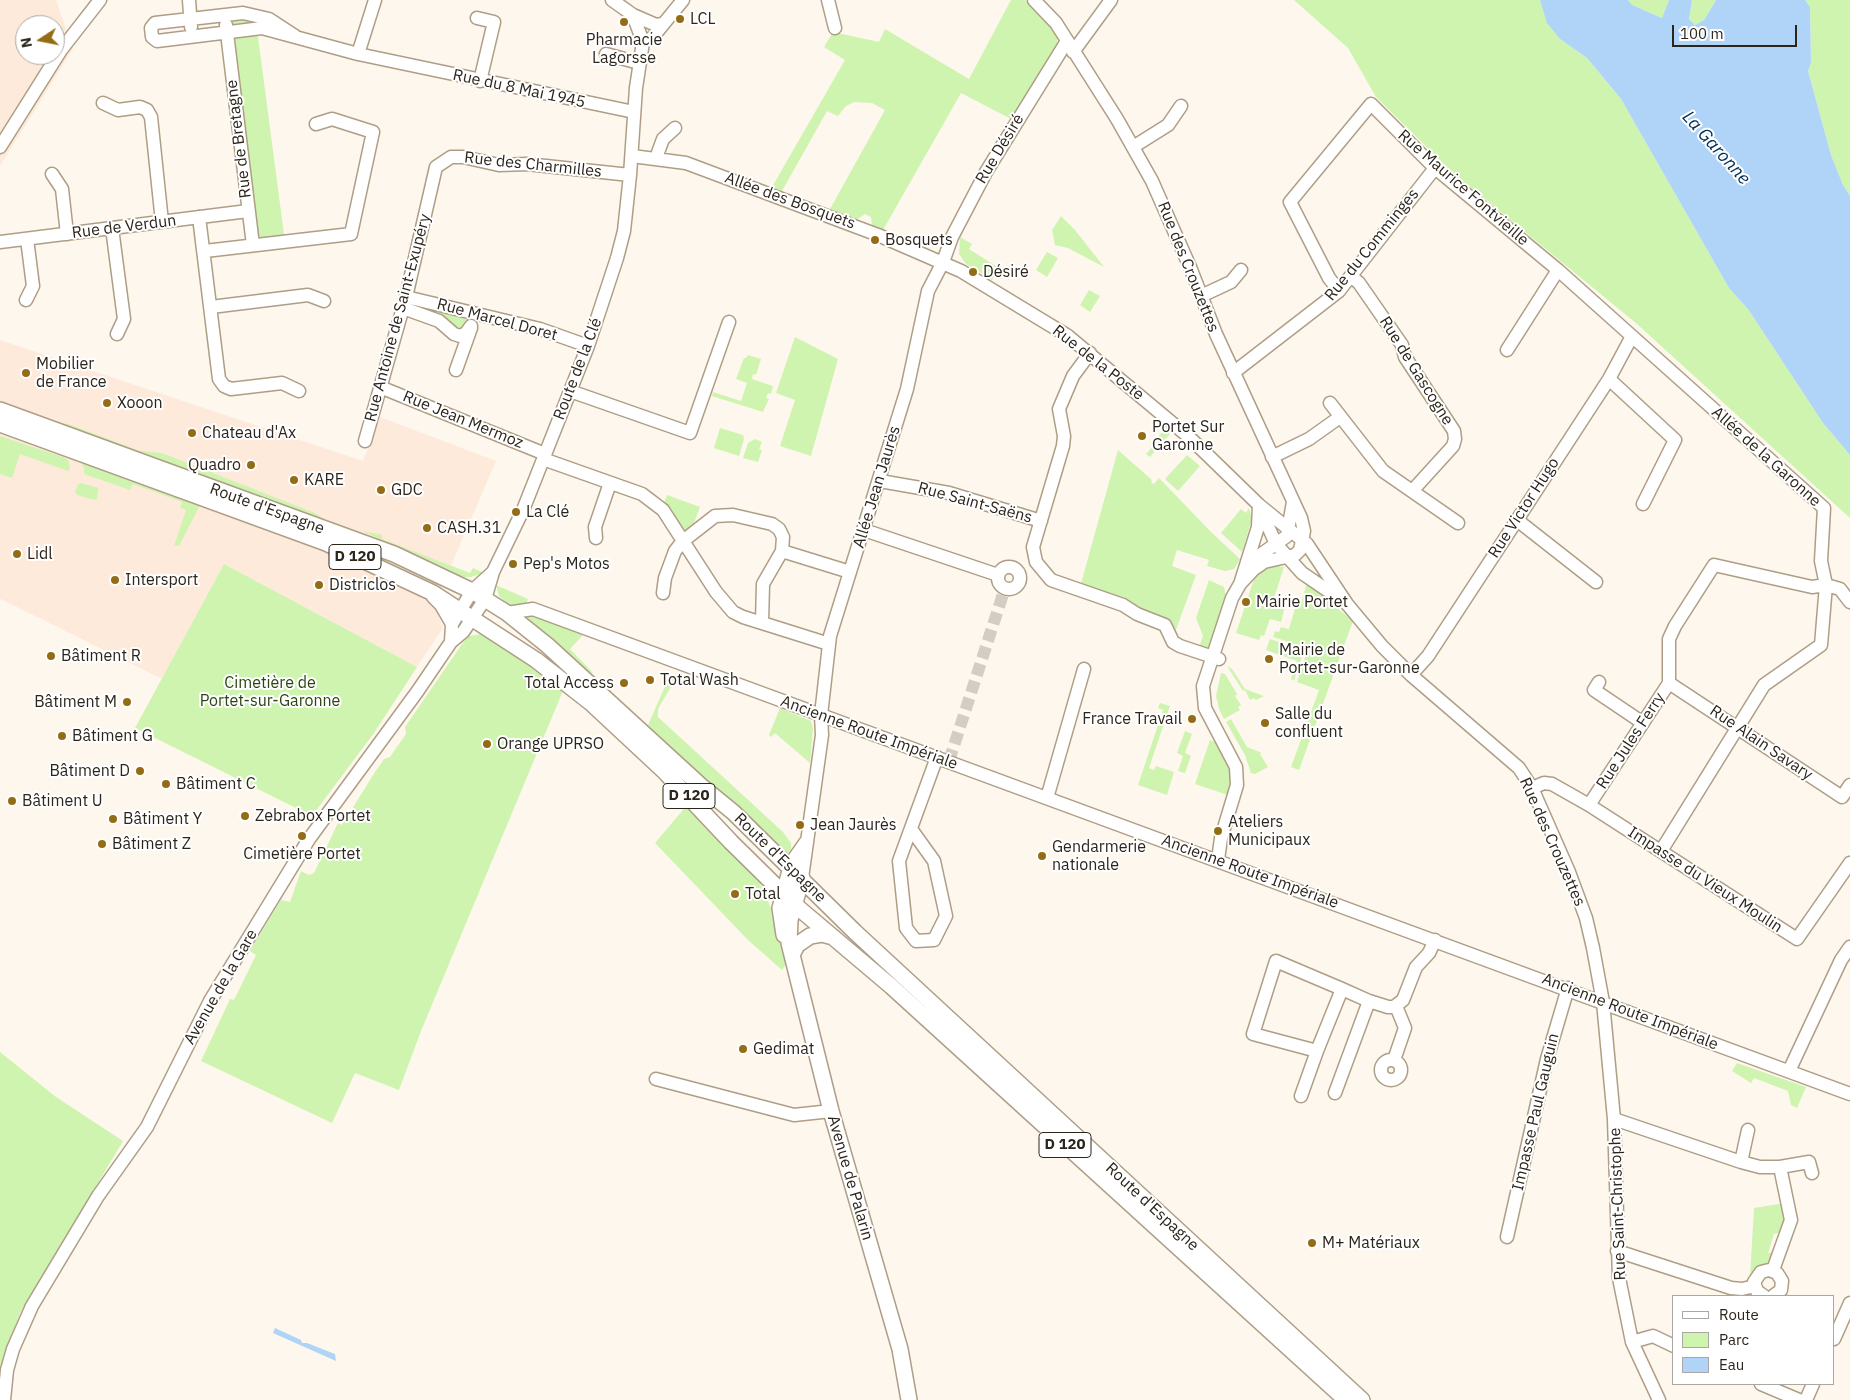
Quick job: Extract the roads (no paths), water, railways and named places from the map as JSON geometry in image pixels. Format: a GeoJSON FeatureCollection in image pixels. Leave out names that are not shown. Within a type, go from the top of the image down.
{"type":"FeatureCollection","features":[{"type":"Feature","properties":{"kind":"main road","name":"Route d'Espagne"},"geometry":{"type":"LineString","coordinates":[[0,410],[394,554],[472,591],[489,596],[507,614],[547,645],[797,873],[888,963],[1362,1400]]}},
{"type":"Feature","properties":{"kind":"main road","name":"Route d'Espagne"},"geometry":{"type":"LineString","coordinates":[[0,424],[326,543],[425,590],[467,614],[536,660],[592,703],[666,772],[731,842],[795,905],[892,987],[1346,1400]]}},
{"type":"Feature","properties":{"kind":"main road","name":"Avenue de Palarin"},"geometry":{"type":"LineString","coordinates":[[797,873],[783,892],[780,917],[782,932],[790,949],[831,1111],[895,1332],[909,1400]]}},
{"type":"Feature","properties":{"kind":"main road","name":"Avenue de Palarin"},"geometry":{"type":"LineString","coordinates":[[790,949],[790,920],[795,905],[797,873]]}},
{"type":"Feature","properties":{"kind":"main road"},"geometry":{"type":"LineString","coordinates":[[790,949],[810,936],[828,935],[838,940]]}},
{"type":"Feature","properties":{"kind":"street"},"geometry":{"type":"LineString","coordinates":[[0,148],[61,50],[100,0]]}},
{"type":"Feature","properties":{"kind":"street"},"geometry":{"type":"LineString","coordinates":[[189,0],[193,36]]}},
{"type":"Feature","properties":{"kind":"street"},"geometry":{"type":"LineString","coordinates":[[358,54],[376,0]]}},
{"type":"Feature","properties":{"kind":"street"},"geometry":{"type":"LineString","coordinates":[[612,0],[633,15],[656,25],[662,24]]}},
{"type":"Feature","properties":{"kind":"street"},"geometry":{"type":"LineString","coordinates":[[633,15],[642,38],[652,38],[683,0]]}},
{"type":"Feature","properties":{"kind":"street"},"geometry":{"type":"LineString","coordinates":[[828,0],[835,28]]}},
{"type":"Feature","properties":{"kind":"street","name":"Rue des Crouzettes"},"geometry":{"type":"LineString","coordinates":[[1034,0],[1056,22],[1152,181],[1233,372],[1301,518],[1304,531],[1302,540],[1307,544],[1347,604],[1382,646],[1411,674],[1519,768],[1532,788],[1579,898],[1593,948],[1603,1002]]}},
{"type":"Feature","properties":{"kind":"street","name":"Rue Désiré"},"geometry":{"type":"LineString","coordinates":[[943,262],[952,237],[986,172],[1070,47],[1111,0]]}},
{"type":"Feature","properties":{"kind":"street"},"geometry":{"type":"LineString","coordinates":[[226,32],[157,41],[152,37],[150,28],[155,23],[224,15],[255,14],[270,19],[295,36]]}},
{"type":"Feature","properties":{"kind":"street","name":"Rue de Bretagne"},"geometry":{"type":"LineString","coordinates":[[224,15],[253,245]]}},
{"type":"Feature","properties":{"kind":"street"},"geometry":{"type":"LineString","coordinates":[[477,18],[494,22],[480,81]]}},
{"type":"Feature","properties":{"kind":"street","name":"Route de la Clé"},"geometry":{"type":"LineString","coordinates":[[467,614],[489,596],[493,572],[513,534],[588,346],[617,258],[624,231],[642,38],[648,29],[649,21]]}},
{"type":"Feature","properties":{"kind":"street","name":"Rue du 8 Mai 1945"},"geometry":{"type":"LineString","coordinates":[[226,32],[262,28],[358,54],[634,112]]}},
{"type":"Feature","properties":{"kind":"street"},"geometry":{"type":"LineString","coordinates":[[606,54],[639,63]]}},
{"type":"Feature","properties":{"kind":"street"},"geometry":{"type":"LineString","coordinates":[[103,103],[118,110],[140,107],[147,110],[151,117],[162,222]]}},
{"type":"Feature","properties":{"kind":"street","name":"Rue Maurice Fontvieille"},"geometry":{"type":"LineString","coordinates":[[1339,291],[1329,278],[1290,202],[1371,104],[1435,168],[1558,270],[1631,338]]}},
{"type":"Feature","properties":{"kind":"street"},"geometry":{"type":"LineString","coordinates":[[1133,147],[1168,126],[1181,106]]}},
{"type":"Feature","properties":{"kind":"street"},"geometry":{"type":"LineString","coordinates":[[204,251],[351,234],[373,132],[332,119],[316,124]]}},
{"type":"Feature","properties":{"kind":"street"},"geometry":{"type":"LineString","coordinates":[[656,158],[663,139],[675,128]]}},
{"type":"Feature","properties":{"kind":"street","name":"Allée des Bosquets"},"geometry":{"type":"LineString","coordinates":[[632,156],[656,158],[692,165],[791,204],[850,223],[943,262]]}},
{"type":"Feature","properties":{"kind":"street","name":"Rue des Charmilles"},"geometry":{"type":"LineString","coordinates":[[432,195],[436,167],[451,157],[499,165],[527,164],[630,175]]}},
{"type":"Feature","properties":{"kind":"street","name":"Rue du Comminges"},"geometry":{"type":"LineString","coordinates":[[1233,372],[1339,291],[1367,252],[1435,168]]}},
{"type":"Feature","properties":{"kind":"street"},"geometry":{"type":"LineString","coordinates":[[52,174],[62,189],[67,234]]}},
{"type":"Feature","properties":{"kind":"street","name":"Rue Antoine de Saint-Exupéry"},"geometry":{"type":"LineString","coordinates":[[365,441],[405,303],[432,195]]}},
{"type":"Feature","properties":{"kind":"street","name":"Rue de Verdun"},"geometry":{"type":"LineString","coordinates":[[0,242],[248,211]]}},
{"type":"Feature","properties":{"kind":"street"},"geometry":{"type":"LineString","coordinates":[[199,217],[219,379],[224,386],[231,389],[282,383],[299,391]]}},
{"type":"Feature","properties":{"kind":"street"},"geometry":{"type":"LineString","coordinates":[[112,228],[124,319],[117,334]]}},
{"type":"Feature","properties":{"kind":"street"},"geometry":{"type":"LineString","coordinates":[[26,300],[34,286],[27,239]]}},
{"type":"Feature","properties":{"kind":"street","name":"Rue de la Poste"},"geometry":{"type":"LineString","coordinates":[[943,262],[984,284],[1068,336],[1090,353],[1201,448],[1259,505],[1302,540]]}},
{"type":"Feature","properties":{"kind":"street","name":"Allée Jean Jaurès"},"geometry":{"type":"LineString","coordinates":[[797,873],[810,832],[822,735],[821,715],[829,644],[907,389],[928,291],[943,262]]}},
{"type":"Feature","properties":{"kind":"street"},"geometry":{"type":"LineString","coordinates":[[1201,296],[1231,282],[1241,270]]}},
{"type":"Feature","properties":{"kind":"street"},"geometry":{"type":"LineString","coordinates":[[1507,350],[1558,270]]}},
{"type":"Feature","properties":{"kind":"street","name":"Rue de Gascogne"},"geometry":{"type":"LineString","coordinates":[[1351,276],[1359,283],[1402,345],[1405,357],[1454,431],[1456,439],[1453,446],[1413,490]]}},
{"type":"Feature","properties":{"kind":"street"},"geometry":{"type":"LineString","coordinates":[[211,307],[308,295],[324,301]]}},
{"type":"Feature","properties":{"kind":"street"},"geometry":{"type":"LineString","coordinates":[[405,303],[439,320],[454,334],[460,336],[466,333],[471,326]]}},
{"type":"Feature","properties":{"kind":"street","name":"Rue Marcel Doret"},"geometry":{"type":"LineString","coordinates":[[405,303],[475,314],[540,329],[588,346]]}},
{"type":"Feature","properties":{"kind":"street"},"geometry":{"type":"LineString","coordinates":[[456,370],[475,314]]}},
{"type":"Feature","properties":{"kind":"street"},"geometry":{"type":"LineString","coordinates":[[570,391],[690,433],[729,322]]}},
{"type":"Feature","properties":{"kind":"street","name":"Rue Victor Hugo"},"geometry":{"type":"LineString","coordinates":[[1411,674],[1428,656],[1609,379],[1631,338]]}},
{"type":"Feature","properties":{"kind":"street","name":"Allée de la Garonne"},"geometry":{"type":"LineString","coordinates":[[1631,338],[1824,508],[1821,561],[1826,584],[1821,645],[1764,685],[1661,851]]}},
{"type":"Feature","properties":{"kind":"street"},"geometry":{"type":"LineString","coordinates":[[1090,353],[1073,376],[1059,409],[1064,436],[1063,446],[1033,547],[1033,554],[1047,576],[1057,582],[1123,605],[1137,614],[1165,625],[1173,642],[1216,658]]}},
{"type":"Feature","properties":{"kind":"street"},"geometry":{"type":"LineString","coordinates":[[1609,379],[1676,440],[1643,504]]}},
{"type":"Feature","properties":{"kind":"street","name":"Rue Jean Mermoz"},"geometry":{"type":"LineString","coordinates":[[380,387],[610,483],[642,494],[663,510],[724,604],[743,617],[829,644]]}},
{"type":"Feature","properties":{"kind":"street"},"geometry":{"type":"LineString","coordinates":[[1330,403],[1382,470],[1458,523]]}},
{"type":"Feature","properties":{"kind":"street"},"geometry":{"type":"LineString","coordinates":[[1272,457],[1308,439],[1340,417]]}},
{"type":"Feature","properties":{"kind":"street","name":"Rue Saint-Saëns"},"geometry":{"type":"LineString","coordinates":[[880,481],[949,493],[1041,521]]}},
{"type":"Feature","properties":{"kind":"street"},"geometry":{"type":"LineString","coordinates":[[596,538],[595,527],[610,483]]}},
{"type":"Feature","properties":{"kind":"street"},"geometry":{"type":"LineString","coordinates":[[1246,565],[1287,536],[1293,502]]}},
{"type":"Feature","properties":{"kind":"street"},"geometry":{"type":"LineString","coordinates":[[1218,860],[1228,840],[1245,782],[1241,760],[1211,706],[1210,686],[1216,658],[1240,600],[1240,584],[1258,527],[1259,505]]}},
{"type":"Feature","properties":{"kind":"street","name":"Rue de la Poste"},"geometry":{"type":"LineString","coordinates":[[1259,505],[1276,544],[1289,557]]}},
{"type":"Feature","properties":{"kind":"street"},"geometry":{"type":"LineString","coordinates":[[663,593],[665,578],[675,551],[683,541],[715,516],[733,515],[772,524],[779,529],[784,537],[782,551],[763,584],[762,623]]}},
{"type":"Feature","properties":{"kind":"street"},"geometry":{"type":"LineString","coordinates":[[1517,520],[1596,582]]}},
{"type":"Feature","properties":{"kind":"street"},"geometry":{"type":"LineString","coordinates":[[864,530],[998,575]]}},
{"type":"Feature","properties":{"kind":"street"},"geometry":{"type":"LineString","coordinates":[[1240,584],[1254,569],[1264,562],[1289,557],[1300,550],[1302,540]]}},
{"type":"Feature","properties":{"kind":"street"},"geometry":{"type":"LineString","coordinates":[[782,551],[850,572]]}},
{"type":"Feature","properties":{"kind":"street","name":"Rue des Crouzettes"},"geometry":{"type":"LineString","coordinates":[[1289,557],[1302,573],[1347,604]]}},
{"type":"Feature","properties":{"kind":"street","name":"Rue Jules Ferry"},"geometry":{"type":"LineString","coordinates":[[1589,805],[1669,682],[1669,639],[1675,626],[1714,565],[1812,587],[1826,584]]}},
{"type":"Feature","properties":{"kind":"street","name":"Route de la Clé"},"geometry":{"type":"LineString","coordinates":[[472,591],[493,572]]}},
{"type":"Feature","properties":{"kind":"street"},"geometry":{"type":"LineString","coordinates":[[1826,584],[1840,589],[1850,602]]}},
{"type":"Feature","properties":{"kind":"street","name":"Route d'Espagne"},"geometry":{"type":"LineString","coordinates":[[425,590],[441,605],[452,624]]}},
{"type":"Feature","properties":{"kind":"street"},"geometry":{"type":"LineString","coordinates":[[451,642],[452,624],[467,614],[472,591]]}},
{"type":"Feature","properties":{"kind":"street","name":"Ancienne Route Impériale"},"geometry":{"type":"LineString","coordinates":[[507,614],[534,609],[1568,988],[1850,1094]]}},
{"type":"Feature","properties":{"kind":"street","name":"Avenue de la Gare"},"geometry":{"type":"LineString","coordinates":[[4,1400],[7,1370],[13,1349],[32,1306],[98,1196],[147,1127],[210,1001],[309,840],[417,692],[451,642],[463,632],[467,614]]}},
{"type":"Feature","properties":{"kind":"street"},"geometry":{"type":"LineString","coordinates":[[1047,798],[1084,669]]}},
{"type":"Feature","properties":{"kind":"street"},"geometry":{"type":"LineString","coordinates":[[1599,682],[1594,690],[1643,723]]}},
{"type":"Feature","properties":{"kind":"street","name":"Rue Alain Savary"},"geometry":{"type":"LineString","coordinates":[[1669,682],[1842,797],[1850,785]]}},
{"type":"Feature","properties":{"kind":"street"},"geometry":{"type":"LineString","coordinates":[[911,829],[934,861],[946,916],[934,940],[916,941],[906,928],[899,861],[937,757]]}},
{"type":"Feature","properties":{"kind":"street","name":"Impasse du Vieux Moulin"},"geometry":{"type":"LineString","coordinates":[[1532,788],[1544,782],[1552,784],[1589,805],[1797,939],[1850,863]]}},
{"type":"Feature","properties":{"kind":"street"},"geometry":{"type":"LineString","coordinates":[[1317,1051],[1253,1034],[1276,961],[1369,1001],[1388,1007],[1396,1006],[1403,1000],[1416,967],[1429,954],[1435,940]]}},
{"type":"Feature","properties":{"kind":"street"},"geometry":{"type":"LineString","coordinates":[[1789,1071],[1841,960],[1850,947]]}},
{"type":"Feature","properties":{"kind":"street"},"geometry":{"type":"LineString","coordinates":[[1301,1096],[1342,988]]}},
{"type":"Feature","properties":{"kind":"street","name":"Impasse Paul Gauguin"},"geometry":{"type":"LineString","coordinates":[[1508,1237],[1547,1059],[1568,988]]}},
{"type":"Feature","properties":{"kind":"street"},"geometry":{"type":"LineString","coordinates":[[1335,1093],[1369,1001]]}},
{"type":"Feature","properties":{"kind":"street","name":"Rue Saint-Christophe"},"geometry":{"type":"LineString","coordinates":[[1603,1002],[1614,1118],[1619,1278],[1632,1342],[1659,1400]]}},
{"type":"Feature","properties":{"kind":"street"},"geometry":{"type":"LineString","coordinates":[[1394,1060],[1405,1028],[1396,1006]]}},
{"type":"Feature","properties":{"kind":"street"},"geometry":{"type":"LineString","coordinates":[[656,1079],[794,1115],[831,1111]]}},
{"type":"Feature","properties":{"kind":"street"},"geometry":{"type":"LineString","coordinates":[[1614,1118],[1760,1167],[1780,1167],[1809,1162],[1812,1173]]}},
{"type":"Feature","properties":{"kind":"street"},"geometry":{"type":"LineString","coordinates":[[1741,1162],[1748,1130]]}},
{"type":"Feature","properties":{"kind":"street"},"geometry":{"type":"LineString","coordinates":[[1773,1270],[1791,1220],[1780,1167]]}},
{"type":"Feature","properties":{"kind":"street"},"geometry":{"type":"LineString","coordinates":[[1617,1251],[1731,1288],[1742,1289],[1755,1286]]}},
{"type":"Feature","properties":{"kind":"street"},"geometry":{"type":"LineString","coordinates":[[1755,1286],[1758,1274],[1765,1270],[1773,1270],[1780,1276],[1782,1285],[1774,1295]]}},
{"type":"Feature","properties":{"kind":"street"},"geometry":{"type":"LineString","coordinates":[[1755,1286],[1763,1295]]}},
{"type":"Feature","properties":{"kind":"street"},"geometry":{"type":"LineString","coordinates":[[1835,1337],[1850,1303]]}},
{"type":"Feature","properties":{"kind":"street"},"geometry":{"type":"LineString","coordinates":[[1632,1342],[1653,1336],[1672,1345]]}},
{"type":"Feature","properties":{"kind":"street"},"geometry":{"type":"LineString","coordinates":[[1763,1385],[1800,1400]]}},
{"type":"Feature","properties":{"kind":"street"},"geometry":{"type":"LineString","coordinates":[[1806,1400],[1814,1385]]}},
{"type":"Feature","properties":{"kind":"water","name":"La Garonne"},"geometry":{"type":"Polygon","coordinates":[[[1540,0],[1628,0],[1632,5],[1662,18],[1669,0],[1692,0],[1689,19],[1695,25],[1704,20],[1716,0],[1805,0],[1810,7],[1811,63],[1808,71],[1831,155],[1843,185],[1850,196],[1850,455],[1823,423],[1748,309],[1729,288],[1621,99],[1587,58],[1560,39],[1547,23],[1540,0]]]}},
{"type":"Feature","properties":{"kind":"water"},"geometry":{"type":"Polygon","coordinates":[[[275,1328],[301,1340],[302,1343],[307,1343],[335,1354],[336,1361],[273,1333],[275,1328]]]}},
{"type":"Feature","properties":{"kind":"tunnel"},"geometry":{"type":"LineString","coordinates":[[949,761],[1005,588]]}},
{"type":"Feature","properties":{"kind":"place","name":"LCL"},"geometry":{"type":"Point","coordinates":[680,19]}},
{"type":"Feature","properties":{"kind":"place","name":"Pharmacie Lagorsse"},"geometry":{"type":"Point","coordinates":[624,22]}},
{"type":"Feature","properties":{"kind":"place","name":"Bosquets"},"geometry":{"type":"Point","coordinates":[875,240]}},
{"type":"Feature","properties":{"kind":"place","name":"Désiré"},"geometry":{"type":"Point","coordinates":[973,272]}},
{"type":"Feature","properties":{"kind":"place","name":"Mobilier de France"},"geometry":{"type":"Point","coordinates":[26,373]}},
{"type":"Feature","properties":{"kind":"place","name":"Xooon"},"geometry":{"type":"Point","coordinates":[107,403]}},
{"type":"Feature","properties":{"kind":"place","name":"Chateau d'Ax"},"geometry":{"type":"Point","coordinates":[192,433]}},
{"type":"Feature","properties":{"kind":"place","name":"Portet Sur Garonne"},"geometry":{"type":"Point","coordinates":[1142,436]}},
{"type":"Feature","properties":{"kind":"place","name":"Quadro"},"geometry":{"type":"Point","coordinates":[251,465]}},
{"type":"Feature","properties":{"kind":"place","name":"KARE"},"geometry":{"type":"Point","coordinates":[294,480]}},
{"type":"Feature","properties":{"kind":"place","name":"GDC"},"geometry":{"type":"Point","coordinates":[381,490]}},
{"type":"Feature","properties":{"kind":"place","name":"La Clé"},"geometry":{"type":"Point","coordinates":[516,512]}},
{"type":"Feature","properties":{"kind":"place","name":"CASH.31"},"geometry":{"type":"Point","coordinates":[427,528]}},
{"type":"Feature","properties":{"kind":"place","name":"Lidl"},"geometry":{"type":"Point","coordinates":[17,554]}},
{"type":"Feature","properties":{"kind":"place","name":"Pep's Motos"},"geometry":{"type":"Point","coordinates":[513,564]}},
{"type":"Feature","properties":{"kind":"place","name":"Intersport"},"geometry":{"type":"Point","coordinates":[115,580]}},
{"type":"Feature","properties":{"kind":"place","name":"Districlos"},"geometry":{"type":"Point","coordinates":[319,585]}},
{"type":"Feature","properties":{"kind":"place","name":"Mairie Portet"},"geometry":{"type":"Point","coordinates":[1246,602]}},
{"type":"Feature","properties":{"kind":"place","name":"Bâtiment R"},"geometry":{"type":"Point","coordinates":[51,656]}},
{"type":"Feature","properties":{"kind":"place","name":"Mairie de Portet-sur-Garonne"},"geometry":{"type":"Point","coordinates":[1269,659]}},
{"type":"Feature","properties":{"kind":"place","name":"Total Wash"},"geometry":{"type":"Point","coordinates":[650,680]}},
{"type":"Feature","properties":{"kind":"place","name":"Total Access"},"geometry":{"type":"Point","coordinates":[624,683]}},
{"type":"Feature","properties":{"kind":"place","name":"Bâtiment M"},"geometry":{"type":"Point","coordinates":[127,702]}},
{"type":"Feature","properties":{"kind":"place","name":"France Travail"},"geometry":{"type":"Point","coordinates":[1192,719]}},
{"type":"Feature","properties":{"kind":"place","name":"Salle du confluent"},"geometry":{"type":"Point","coordinates":[1265,723]}},
{"type":"Feature","properties":{"kind":"place","name":"Bâtiment G"},"geometry":{"type":"Point","coordinates":[62,736]}},
{"type":"Feature","properties":{"kind":"place","name":"Orange UPRSO"},"geometry":{"type":"Point","coordinates":[487,744]}},
{"type":"Feature","properties":{"kind":"place","name":"Bâtiment D"},"geometry":{"type":"Point","coordinates":[140,771]}},
{"type":"Feature","properties":{"kind":"place","name":"Bâtiment C"},"geometry":{"type":"Point","coordinates":[166,784]}},
{"type":"Feature","properties":{"kind":"place","name":"Bâtiment U"},"geometry":{"type":"Point","coordinates":[12,801]}},
{"type":"Feature","properties":{"kind":"place","name":"Zebrabox Portet"},"geometry":{"type":"Point","coordinates":[245,816]}},
{"type":"Feature","properties":{"kind":"place","name":"Bâtiment Y"},"geometry":{"type":"Point","coordinates":[113,819]}},
{"type":"Feature","properties":{"kind":"place","name":"Jean Jaurès"},"geometry":{"type":"Point","coordinates":[800,825]}},
{"type":"Feature","properties":{"kind":"place","name":"Ateliers Municipaux"},"geometry":{"type":"Point","coordinates":[1218,831]}},
{"type":"Feature","properties":{"kind":"place","name":"Cimetière Portet"},"geometry":{"type":"Point","coordinates":[302,836]}},
{"type":"Feature","properties":{"kind":"place","name":"Bâtiment Z"},"geometry":{"type":"Point","coordinates":[102,844]}},
{"type":"Feature","properties":{"kind":"place","name":"Gendarmerie nationale"},"geometry":{"type":"Point","coordinates":[1042,856]}},
{"type":"Feature","properties":{"kind":"place","name":"Total"},"geometry":{"type":"Point","coordinates":[735,894]}},
{"type":"Feature","properties":{"kind":"place","name":"Gedimat"},"geometry":{"type":"Point","coordinates":[743,1049]}},
{"type":"Feature","properties":{"kind":"place","name":"M+ Matériaux"},"geometry":{"type":"Point","coordinates":[1312,1243]}},
{"type":"Feature","properties":{"kind":"park label","name":"Cimetière de Portet-sur-Garonne"},"geometry":{"type":"Point","coordinates":[270,692]}}]}
